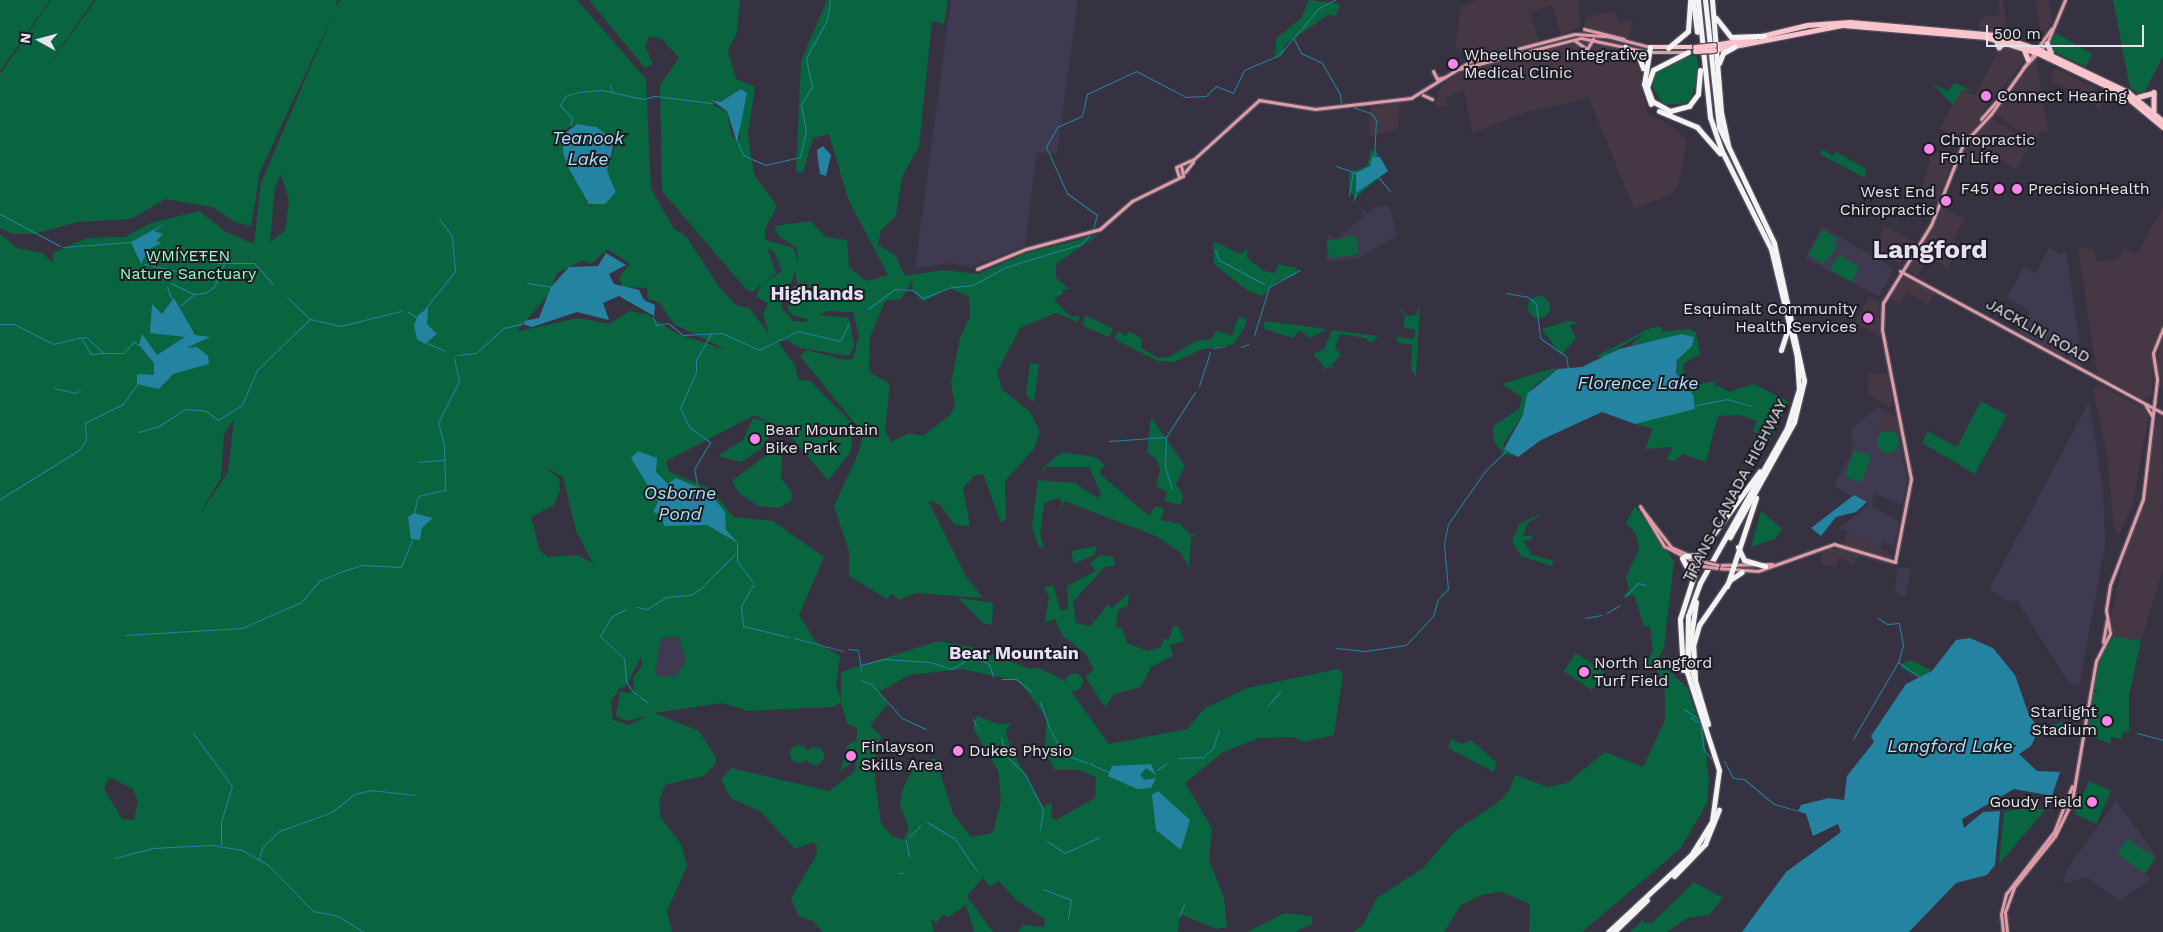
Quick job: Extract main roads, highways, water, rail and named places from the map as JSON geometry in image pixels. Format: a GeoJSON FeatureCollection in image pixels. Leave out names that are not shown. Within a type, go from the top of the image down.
{"type":"FeatureCollection","features":[{"type":"Feature","properties":{"kind":"highway"},"geometry":{"type":"LineString","coordinates":[[1668,48],[1688,31],[1692,0]]}},
{"type":"Feature","properties":{"kind":"highway"},"geometry":{"type":"LineString","coordinates":[[1688,52],[1660,62],[1648,78],[1648,93],[1663,110],[1684,110],[1698,94],[1701,74],[1692,0]]}},
{"type":"Feature","properties":{"kind":"highway","name":"TRANS-CANADA HIGHWAY"},"geometry":{"type":"LineString","coordinates":[[1608,932],[1690,855],[1712,821],[1719,770],[1695,694],[1684,645],[1693,599],[1787,428],[1800,378],[1777,269],[1765,230],[1742,188],[1710,117],[1698,0]]}},
{"type":"Feature","properties":{"kind":"highway","name":"TRANS-CANADA HIGHWAY"},"geometry":{"type":"LineString","coordinates":[[1614,932],[1693,858],[1718,817],[1722,766],[1695,694],[1688,647],[1694,605],[1794,422],[1803,396],[1803,366],[1769,231],[1719,127],[1705,0]]}},
{"type":"Feature","properties":{"kind":"highway"},"geometry":{"type":"LineString","coordinates":[[1712,0],[1715,47],[1729,147],[1769,231]]}},
{"type":"Feature","properties":{"kind":"highway"},"geometry":{"type":"LineString","coordinates":[[1712,0],[1717,22],[1727,35],[1742,39],[1764,36]]}},
{"type":"Feature","properties":{"kind":"highway"},"geometry":{"type":"LineString","coordinates":[[1625,47],[1639,56],[1644,76],[1646,98],[1654,108],[1704,132],[1742,188]]}},
{"type":"Feature","properties":{"kind":"highway"},"geometry":{"type":"LineString","coordinates":[[1718,71],[1723,53],[1734,47]]}},
{"type":"Feature","properties":{"kind":"highway"},"geometry":{"type":"LineString","coordinates":[[1644,76],[1649,49]]}},
{"type":"Feature","properties":{"kind":"highway"},"geometry":{"type":"LineString","coordinates":[[1777,269],[1789,326],[1781,350]]}},
{"type":"Feature","properties":{"kind":"highway"},"geometry":{"type":"LineString","coordinates":[[1727,586],[1738,543],[1794,422]]}},
{"type":"Feature","properties":{"kind":"highway"},"geometry":{"type":"LineString","coordinates":[[1695,694],[1679,642],[1691,571],[1683,557],[1695,557],[1704,548],[1787,428]]}},
{"type":"Feature","properties":{"kind":"highway"},"geometry":{"type":"LineString","coordinates":[[1738,543],[1744,560],[1765,566]]}},
{"type":"Feature","properties":{"kind":"highway"},"geometry":{"type":"LineString","coordinates":[[1690,580],[1701,563],[1704,548]]}},
{"type":"Feature","properties":{"kind":"highway"},"geometry":{"type":"LineString","coordinates":[[1695,694],[1695,637],[1727,586],[1742,572]]}},
{"type":"Feature","properties":{"kind":"main road"},"geometry":{"type":"LineString","coordinates":[[2065,0],[2052,28],[2047,43],[2048,51],[2136,97],[2163,121]]}},
{"type":"Feature","properties":{"kind":"main road"},"geometry":{"type":"LineString","coordinates":[[1715,47],[1817,24],[1861,22],[1984,33],[2072,64]]}},
{"type":"Feature","properties":{"kind":"main road"},"geometry":{"type":"LineString","coordinates":[[1584,29],[1649,49],[1734,47],[1843,25],[1995,39],[1999,47],[2006,42],[2037,51],[2136,101],[2163,127]]}},
{"type":"Feature","properties":{"kind":"main road"},"geometry":{"type":"LineString","coordinates":[[1731,568],[1765,566],[1834,544],[1895,562],[1911,479],[1881,314],[1900,271],[1931,225],[1961,146],[2037,51],[2052,28]]}},
{"type":"Feature","properties":{"kind":"main road"},"geometry":{"type":"LineString","coordinates":[[1420,96],[1456,70],[1476,60],[1575,34],[1607,36],[1636,45]]}},
{"type":"Feature","properties":{"kind":"main road"},"geometry":{"type":"LineString","coordinates":[[1456,70],[1572,39],[1593,39],[1625,47],[1649,49],[1688,52],[1695,49]]}},
{"type":"Feature","properties":{"kind":"main road"},"geometry":{"type":"LineString","coordinates":[[1572,39],[1587,49],[1593,39]]}},
{"type":"Feature","properties":{"kind":"main road"},"geometry":{"type":"LineString","coordinates":[[2023,68],[2028,59],[2047,43]]}},
{"type":"Feature","properties":{"kind":"main road"},"geometry":{"type":"LineString","coordinates":[[2021,46],[2028,59]]}},
{"type":"Feature","properties":{"kind":"main road"},"geometry":{"type":"LineString","coordinates":[[1433,71],[1437,78],[1450,75]]}},
{"type":"Feature","properties":{"kind":"main road"},"geometry":{"type":"LineString","coordinates":[[2136,97],[2147,98],[2154,92],[2152,105],[2157,114]]}},
{"type":"Feature","properties":{"kind":"main road"},"geometry":{"type":"LineString","coordinates":[[977,269],[1021,251],[1092,232],[1132,201],[1179,177],[1194,160],[1259,100],[1321,109],[1420,96],[1432,99]]}},
{"type":"Feature","properties":{"kind":"main road"},"geometry":{"type":"LineString","coordinates":[[1169,182],[1174,171],[1194,160]]}},
{"type":"Feature","properties":{"kind":"main road"},"geometry":{"type":"LineString","coordinates":[[1180,166],[1185,172]]}},
{"type":"Feature","properties":{"kind":"main road"},"geometry":{"type":"LineString","coordinates":[[1174,171],[1179,177]]}},
{"type":"Feature","properties":{"kind":"main road","name":"JACKLIN ROAD"},"geometry":{"type":"LineString","coordinates":[[1900,271],[2163,413]]}},
{"type":"Feature","properties":{"kind":"main road"},"geometry":{"type":"LineString","coordinates":[[2101,650],[2103,628],[2107,617],[2117,560],[2143,499],[2157,379],[2153,358],[2163,328]]}},
{"type":"Feature","properties":{"kind":"main road"},"geometry":{"type":"LineString","coordinates":[[2159,338],[2163,333]]}},
{"type":"Feature","properties":{"kind":"main road"},"geometry":{"type":"LineString","coordinates":[[2152,417],[2145,404],[2155,399]]}},
{"type":"Feature","properties":{"kind":"main road"},"geometry":{"type":"LineString","coordinates":[[2152,417],[2163,413]]}},
{"type":"Feature","properties":{"kind":"main road"},"geometry":{"type":"LineString","coordinates":[[1683,557],[1667,544],[1640,506],[1660,541],[1683,557],[1742,572],[1780,562]]}},
{"type":"Feature","properties":{"kind":"main road"},"geometry":{"type":"LineString","coordinates":[[2007,932],[2010,895],[2060,828],[2071,806],[2073,782],[2096,661],[2108,636],[2107,617]]}},
{"type":"Feature","properties":{"kind":"main road"},"geometry":{"type":"LineString","coordinates":[[2103,628],[2109,630]]}},
{"type":"Feature","properties":{"kind":"main road"},"geometry":{"type":"LineString","coordinates":[[2102,634],[2108,636]]}},
{"type":"Feature","properties":{"kind":"main road"},"geometry":{"type":"LineString","coordinates":[[2003,932],[2001,914],[2006,894],[2054,832],[2073,782]]}},
{"type":"Feature","properties":{"kind":"water"},"geometry":{"type":"Polygon","coordinates":[[[741,89],[747,93],[737,143],[727,111],[711,100],[720,102],[741,89]]]}},
{"type":"Feature","properties":{"kind":"water","name":"Teanook Lake"},"geometry":{"type":"Polygon","coordinates":[[[577,124],[597,127],[614,142],[607,171],[616,192],[605,204],[589,204],[568,167],[563,152],[564,134],[577,124]]]}},
{"type":"Feature","properties":{"kind":"water"},"geometry":{"type":"Polygon","coordinates":[[[823,146],[831,155],[826,176],[820,174],[817,150],[823,146]]]}},
{"type":"Feature","properties":{"kind":"water"},"geometry":{"type":"Polygon","coordinates":[[[1372,157],[1380,157],[1388,171],[1356,193],[1356,173],[1370,166],[1372,157]]]}},
{"type":"Feature","properties":{"kind":"water"},"geometry":{"type":"Polygon","coordinates":[[[170,221],[154,231],[163,234],[156,241],[162,243],[149,249],[141,264],[131,242],[170,221]]]}},
{"type":"Feature","properties":{"kind":"water"},"geometry":{"type":"Polygon","coordinates":[[[606,253],[626,265],[609,274],[614,284],[639,290],[644,300],[655,305],[654,316],[619,296],[603,303],[609,320],[577,312],[532,327],[525,325],[524,321],[539,318],[551,287],[569,267],[598,266],[606,253]]]}},
{"type":"Feature","properties":{"kind":"water"},"geometry":{"type":"Polygon","coordinates":[[[174,298],[195,335],[210,337],[186,348],[197,347],[208,356],[209,364],[173,374],[159,389],[137,384],[137,374],[154,375],[154,363],[139,345],[142,334],[157,355],[185,337],[150,333],[152,304],[162,314],[174,298]]]}},
{"type":"Feature","properties":{"kind":"water"},"geometry":{"type":"Polygon","coordinates":[[[428,308],[427,324],[437,334],[425,344],[417,339],[414,325],[418,315],[428,308]]]}},
{"type":"Feature","properties":{"kind":"water","name":"Florence Lake"},"geometry":{"type":"Polygon","coordinates":[[[1682,334],[1694,337],[1692,346],[1677,360],[1676,373],[1693,395],[1695,409],[1635,424],[1602,412],[1541,440],[1518,457],[1504,449],[1523,415],[1527,394],[1558,369],[1582,367],[1619,349],[1682,334]]]}},
{"type":"Feature","properties":{"kind":"water","name":"Osborne Pond"},"geometry":{"type":"Polygon","coordinates":[[[638,451],[657,458],[656,472],[668,484],[676,478],[710,493],[725,512],[726,530],[738,543],[707,525],[664,526],[662,515],[653,512],[658,502],[631,458],[638,451]]]}},
{"type":"Feature","properties":{"kind":"water"},"geometry":{"type":"Polygon","coordinates":[[[1854,495],[1867,502],[1856,512],[1836,517],[1821,536],[1811,528],[1854,495]]]}},
{"type":"Feature","properties":{"kind":"water"},"geometry":{"type":"Polygon","coordinates":[[[414,513],[433,518],[422,528],[420,540],[411,539],[408,517],[414,513]]]}},
{"type":"Feature","properties":{"kind":"water","name":"Langford Lake"},"geometry":{"type":"Polygon","coordinates":[[[1970,638],[1993,648],[2015,675],[2029,715],[2039,729],[2031,746],[2019,754],[2037,771],[2060,772],[2052,796],[2014,789],[1962,819],[1964,828],[1983,812],[2000,811],[1995,865],[1987,875],[1956,883],[1909,932],[1742,932],[1786,872],[1841,832],[1838,824],[1813,836],[1806,814],[1798,811],[1801,805],[1829,798],[1844,800],[1847,776],[1874,742],[1871,736],[1906,684],[1932,671],[1956,640],[1970,638]]]}},
{"type":"Feature","properties":{"kind":"water"},"geometry":{"type":"Polygon","coordinates":[[[1151,764],[1156,775],[1146,768],[1140,775],[1145,780],[1156,778],[1151,788],[1137,789],[1108,776],[1112,766],[1151,764]]]}},
{"type":"Feature","properties":{"kind":"water"},"geometry":{"type":"Polygon","coordinates":[[[1158,791],[1190,820],[1181,850],[1156,830],[1152,795],[1158,791]]]}},
{"type":"Feature","properties":{"kind":"waterway"},"geometry":{"type":"LineString","coordinates":[[738,143],[743,155],[765,165],[800,157],[806,131],[801,105],[812,87],[806,58],[827,20],[830,0]]}},
{"type":"Feature","properties":{"kind":"waterway"},"geometry":{"type":"LineString","coordinates":[[1093,229],[1097,215],[1067,193],[1046,147],[1057,127],[1082,116],[1087,94],[1136,71],[1186,97],[1206,96],[1216,86],[1233,93],[1244,70],[1279,55],[1319,8],[1335,0]]}},
{"type":"Feature","properties":{"kind":"waterway"},"geometry":{"type":"LineString","coordinates":[[1294,39],[1301,53],[1322,63],[1340,94],[1341,106]]}},
{"type":"Feature","properties":{"kind":"waterway"},"geometry":{"type":"LineString","coordinates":[[610,85],[612,91]]}},
{"type":"Feature","properties":{"kind":"waterway"},"geometry":{"type":"LineString","coordinates":[[571,125],[572,118],[560,105],[565,96],[579,92],[602,90],[643,99],[655,96],[712,103]]}},
{"type":"Feature","properties":{"kind":"waterway"},"geometry":{"type":"LineString","coordinates":[[1349,106],[1371,113],[1376,120],[1374,156]]}},
{"type":"Feature","properties":{"kind":"waterway"},"geometry":{"type":"LineString","coordinates":[[1336,166],[1356,173]]}},
{"type":"Feature","properties":{"kind":"waterway"},"geometry":{"type":"LineString","coordinates":[[1349,196],[1353,172]]}},
{"type":"Feature","properties":{"kind":"waterway"},"geometry":{"type":"LineString","coordinates":[[1378,177],[1390,191]]}},
{"type":"Feature","properties":{"kind":"waterway"},"geometry":{"type":"LineString","coordinates":[[1354,200],[1356,193]]}},
{"type":"Feature","properties":{"kind":"waterway"},"geometry":{"type":"LineString","coordinates":[[0,214],[60,246]]}},
{"type":"Feature","properties":{"kind":"waterway"},"geometry":{"type":"LineString","coordinates":[[425,309],[455,271],[452,236],[439,219]]}},
{"type":"Feature","properties":{"kind":"waterway"},"geometry":{"type":"LineString","coordinates":[[868,309],[895,289],[912,290],[923,298],[952,287],[973,285],[1006,267],[1081,244],[1091,233]]}},
{"type":"Feature","properties":{"kind":"waterway"},"geometry":{"type":"LineString","coordinates":[[63,247],[131,242]]}},
{"type":"Feature","properties":{"kind":"waterway"},"geometry":{"type":"LineString","coordinates":[[1215,250],[1219,260],[1264,284]]}},
{"type":"Feature","properties":{"kind":"waterway"},"geometry":{"type":"LineString","coordinates":[[218,263],[254,263],[273,284]]}},
{"type":"Feature","properties":{"kind":"waterway"},"geometry":{"type":"LineString","coordinates":[[171,283],[194,294],[205,293],[214,287],[224,263]]}},
{"type":"Feature","properties":{"kind":"waterway"},"geometry":{"type":"LineString","coordinates":[[144,264],[178,271]]}},
{"type":"Feature","properties":{"kind":"waterway"},"geometry":{"type":"LineString","coordinates":[[1254,335],[1269,287],[1300,270]]}},
{"type":"Feature","properties":{"kind":"waterway"},"geometry":{"type":"LineString","coordinates":[[527,283],[551,287]]}},
{"type":"Feature","properties":{"kind":"waterway"},"geometry":{"type":"LineString","coordinates":[[167,287],[171,298]]}},
{"type":"Feature","properties":{"kind":"waterway"},"geometry":{"type":"LineString","coordinates":[[1506,293],[1528,297],[1536,304],[1540,338],[1566,356],[1568,368]]}},
{"type":"Feature","properties":{"kind":"waterway"},"geometry":{"type":"LineString","coordinates":[[180,306],[193,295]]}},
{"type":"Feature","properties":{"kind":"waterway"},"geometry":{"type":"LineString","coordinates":[[287,297],[310,319],[340,326],[401,311]]}},
{"type":"Feature","properties":{"kind":"waterway"},"geometry":{"type":"LineString","coordinates":[[408,312],[416,317]]}},
{"type":"Feature","properties":{"kind":"waterway"},"geometry":{"type":"LineString","coordinates":[[653,317],[656,325],[668,323],[683,335],[722,333],[759,350],[798,331],[840,341],[849,323]]}},
{"type":"Feature","properties":{"kind":"waterway"},"geometry":{"type":"LineString","coordinates":[[138,432],[159,426],[185,409],[206,411],[218,420],[242,405],[257,370],[310,319]]}},
{"type":"Feature","properties":{"kind":"waterway"},"geometry":{"type":"LineString","coordinates":[[457,355],[476,353],[504,328],[524,323]]}},
{"type":"Feature","properties":{"kind":"waterway"},"geometry":{"type":"LineString","coordinates":[[0,324],[14,324],[53,344],[75,339]]}},
{"type":"Feature","properties":{"kind":"waterway"},"geometry":{"type":"LineString","coordinates":[[698,488],[694,469],[710,442],[689,427],[680,408],[696,372],[696,360],[711,334]]}},
{"type":"Feature","properties":{"kind":"waterway"},"geometry":{"type":"LineString","coordinates":[[77,338],[86,337],[104,353],[123,353],[134,342],[139,345]]}},
{"type":"Feature","properties":{"kind":"waterway"},"geometry":{"type":"LineString","coordinates":[[81,338],[91,354],[103,353]]}},
{"type":"Feature","properties":{"kind":"waterway"},"geometry":{"type":"LineString","coordinates":[[427,343],[445,351]]}},
{"type":"Feature","properties":{"kind":"waterway"},"geometry":{"type":"LineString","coordinates":[[1241,347],[1248,344]]}},
{"type":"Feature","properties":{"kind":"waterway"},"geometry":{"type":"LineString","coordinates":[[1213,348],[1225,346]]}},
{"type":"Feature","properties":{"kind":"waterway"},"geometry":{"type":"LineString","coordinates":[[1199,386],[1210,352]]}},
{"type":"Feature","properties":{"kind":"waterway"},"geometry":{"type":"LineString","coordinates":[[414,513],[418,496],[445,490],[444,444],[438,423],[459,381],[454,358]]}},
{"type":"Feature","properties":{"kind":"waterway"},"geometry":{"type":"LineString","coordinates":[[0,499],[79,450],[86,440],[85,423],[123,404],[137,384]]}},
{"type":"Feature","properties":{"kind":"waterway"},"geometry":{"type":"LineString","coordinates":[[54,388],[76,393]]}},
{"type":"Feature","properties":{"kind":"waterway"},"geometry":{"type":"LineString","coordinates":[[1172,489],[1165,468],[1166,437],[1195,392]]}},
{"type":"Feature","properties":{"kind":"waterway"},"geometry":{"type":"LineString","coordinates":[[1696,405],[1727,399],[1751,406]]}},
{"type":"Feature","properties":{"kind":"waterway"},"geometry":{"type":"LineString","coordinates":[[1109,441],[1166,437]]}},
{"type":"Feature","properties":{"kind":"waterway"},"geometry":{"type":"LineString","coordinates":[[1439,598],[1448,589],[1444,544],[1448,524],[1485,471],[1506,451]]}},
{"type":"Feature","properties":{"kind":"waterway"},"geometry":{"type":"LineString","coordinates":[[419,462],[444,460]]}},
{"type":"Feature","properties":{"kind":"waterway"},"geometry":{"type":"LineString","coordinates":[[125,635],[242,628],[301,602],[319,581],[343,571],[361,565],[401,567],[412,540]]}},
{"type":"Feature","properties":{"kind":"waterway"},"geometry":{"type":"LineString","coordinates":[[737,543],[737,561],[753,582]]}},
{"type":"Feature","properties":{"kind":"waterway"},"geometry":{"type":"LineString","coordinates":[[705,584],[735,554]]}},
{"type":"Feature","properties":{"kind":"waterway"},"geometry":{"type":"LineString","coordinates":[[1625,597],[1638,583],[1646,585]]}},
{"type":"Feature","properties":{"kind":"waterway"},"geometry":{"type":"LineString","coordinates":[[753,585],[741,606],[743,626],[789,637]]}},
{"type":"Feature","properties":{"kind":"waterway"},"geometry":{"type":"LineString","coordinates":[[637,607],[647,609],[666,597],[691,595],[704,586]]}},
{"type":"Feature","properties":{"kind":"waterway"},"geometry":{"type":"LineString","coordinates":[[1336,648],[1365,651],[1406,645],[1433,616],[1438,599]]}},
{"type":"Feature","properties":{"kind":"waterway"},"geometry":{"type":"LineString","coordinates":[[1607,613],[1620,605]]}},
{"type":"Feature","properties":{"kind":"waterway"},"geometry":{"type":"LineString","coordinates":[[626,609],[612,616],[600,636],[624,658],[626,681],[633,692]]}},
{"type":"Feature","properties":{"kind":"waterway"},"geometry":{"type":"LineString","coordinates":[[1585,618],[1602,615]]}},
{"type":"Feature","properties":{"kind":"waterway"},"geometry":{"type":"LineString","coordinates":[[1878,618],[1887,624],[1899,623],[1903,645],[1898,662],[1921,678]]}},
{"type":"Feature","properties":{"kind":"waterway"},"geometry":{"type":"LineString","coordinates":[[794,638],[843,651]]}},
{"type":"Feature","properties":{"kind":"waterway"},"geometry":{"type":"LineString","coordinates":[[848,649],[858,650],[861,671]]}},
{"type":"Feature","properties":{"kind":"waterway"},"geometry":{"type":"LineString","coordinates":[[861,665],[884,659],[930,662],[952,669],[973,656],[989,664],[993,676]]}},
{"type":"Feature","properties":{"kind":"waterway"},"geometry":{"type":"LineString","coordinates":[[1853,739],[1898,662]]}},
{"type":"Feature","properties":{"kind":"waterway"},"geometry":{"type":"LineString","coordinates":[[1002,679],[1016,679],[1031,691]]}},
{"type":"Feature","properties":{"kind":"waterway"},"geometry":{"type":"LineString","coordinates":[[861,680],[871,684],[902,718],[926,729]]}},
{"type":"Feature","properties":{"kind":"waterway"},"geometry":{"type":"LineString","coordinates":[[633,692],[638,695]]}},
{"type":"Feature","properties":{"kind":"waterway"},"geometry":{"type":"LineString","coordinates":[[1268,705],[1280,692]]}},
{"type":"Feature","properties":{"kind":"waterway"},"geometry":{"type":"LineString","coordinates":[[640,697],[647,702]]}},
{"type":"Feature","properties":{"kind":"waterway"},"geometry":{"type":"LineString","coordinates":[[1040,702],[1050,729]]}},
{"type":"Feature","properties":{"kind":"waterway"},"geometry":{"type":"LineString","coordinates":[[1684,709],[1697,718]]}},
{"type":"Feature","properties":{"kind":"waterway"},"geometry":{"type":"LineString","coordinates":[[1690,717],[1700,723],[1704,750],[1715,763]]}},
{"type":"Feature","properties":{"kind":"waterway"},"geometry":{"type":"LineString","coordinates":[[973,719],[976,725]]}},
{"type":"Feature","properties":{"kind":"waterway"},"geometry":{"type":"LineString","coordinates":[[1178,758],[1203,757],[1213,748],[1219,730]]}},
{"type":"Feature","properties":{"kind":"waterway"},"geometry":{"type":"LineString","coordinates":[[1051,732],[1065,755],[1088,763]]}},
{"type":"Feature","properties":{"kind":"waterway"},"geometry":{"type":"LineString","coordinates":[[193,733],[232,786],[221,821],[221,845]]}},
{"type":"Feature","properties":{"kind":"waterway"},"geometry":{"type":"LineString","coordinates":[[2137,733],[2163,740]]}},
{"type":"Feature","properties":{"kind":"waterway"},"geometry":{"type":"LineString","coordinates":[[1001,738],[1007,757],[1025,774],[1043,809],[1040,830]]}},
{"type":"Feature","properties":{"kind":"waterway"},"geometry":{"type":"LineString","coordinates":[[1724,761],[1733,778],[1744,779],[1774,804],[1798,811]]}},
{"type":"Feature","properties":{"kind":"waterway"},"geometry":{"type":"LineString","coordinates":[[1090,763],[1096,767]]}},
{"type":"Feature","properties":{"kind":"waterway"},"geometry":{"type":"LineString","coordinates":[[1157,770],[1167,763]]}},
{"type":"Feature","properties":{"kind":"waterway"},"geometry":{"type":"LineString","coordinates":[[1097,767],[1108,772]]}},
{"type":"Feature","properties":{"kind":"waterway"},"geometry":{"type":"LineString","coordinates":[[259,859],[262,848],[279,831],[332,812],[354,794],[371,790],[415,795]]}},
{"type":"Feature","properties":{"kind":"waterway"},"geometry":{"type":"LineString","coordinates":[[927,822],[954,838],[977,871]]}},
{"type":"Feature","properties":{"kind":"waterway"},"geometry":{"type":"LineString","coordinates":[[909,837],[920,826]]}},
{"type":"Feature","properties":{"kind":"waterway"},"geometry":{"type":"LineString","coordinates":[[1047,841],[1065,853],[1099,837]]}},
{"type":"Feature","properties":{"kind":"waterway"},"geometry":{"type":"LineString","coordinates":[[906,840],[909,857]]}},
{"type":"Feature","properties":{"kind":"waterway"},"geometry":{"type":"LineString","coordinates":[[115,858],[153,848],[211,845],[242,850],[268,865],[313,911],[338,916],[364,932]]}},
{"type":"Feature","properties":{"kind":"waterway"},"geometry":{"type":"LineString","coordinates":[[1043,889],[1071,900],[1068,919]]}},
{"type":"Feature","properties":{"kind":"waterway"},"geometry":{"type":"LineString","coordinates":[[1179,916],[1184,904]]}},
{"type":"Feature","properties":{"kind":"place","name":"Wheelhouse Integrative Medical Clinic"},"geometry":{"type":"Point","coordinates":[1453,64]}},
{"type":"Feature","properties":{"kind":"place","name":"Connect Hearing"},"geometry":{"type":"Point","coordinates":[1986,96]}},
{"type":"Feature","properties":{"kind":"place","name":"Chiropractic For Life"},"geometry":{"type":"Point","coordinates":[1929,149]}},
{"type":"Feature","properties":{"kind":"place","name":"F45"},"geometry":{"type":"Point","coordinates":[1999,189]}},
{"type":"Feature","properties":{"kind":"place","name":"PrecisionHealth"},"geometry":{"type":"Point","coordinates":[2017,189]}},
{"type":"Feature","properties":{"kind":"place","name":"West End Chiropractic"},"geometry":{"type":"Point","coordinates":[1946,201]}},
{"type":"Feature","properties":{"kind":"place","name":"Esquimalt Community Health Services"},"geometry":{"type":"Point","coordinates":[1868,318]}},
{"type":"Feature","properties":{"kind":"place","name":"Bear Mountain Bike Park"},"geometry":{"type":"Point","coordinates":[755,439]}},
{"type":"Feature","properties":{"kind":"place","name":"North Langford Turf Field"},"geometry":{"type":"Point","coordinates":[1584,672]}},
{"type":"Feature","properties":{"kind":"place","name":"Starlight Stadium"},"geometry":{"type":"Point","coordinates":[2107,721]}},
{"type":"Feature","properties":{"kind":"place","name":"Dukes Physio"},"geometry":{"type":"Point","coordinates":[958,751]}},
{"type":"Feature","properties":{"kind":"place","name":"Finlayson Skills Area"},"geometry":{"type":"Point","coordinates":[851,756]}},
{"type":"Feature","properties":{"kind":"place","name":"Goudy Field"},"geometry":{"type":"Point","coordinates":[2092,802]}},
{"type":"Feature","properties":{"kind":"district","name":"Langford"},"geometry":{"type":"Point","coordinates":[1930,250]}},
{"type":"Feature","properties":{"kind":"district","name":"Highlands"},"geometry":{"type":"Point","coordinates":[817,294]}},
{"type":"Feature","properties":{"kind":"district","name":"Bear Mountain"},"geometry":{"type":"Point","coordinates":[1014,653]}},
{"type":"Feature","properties":{"kind":"park label","name":"W̱MÍYEŦEN Nature Sanctuary"},"geometry":{"type":"Point","coordinates":[188,265]}}]}
